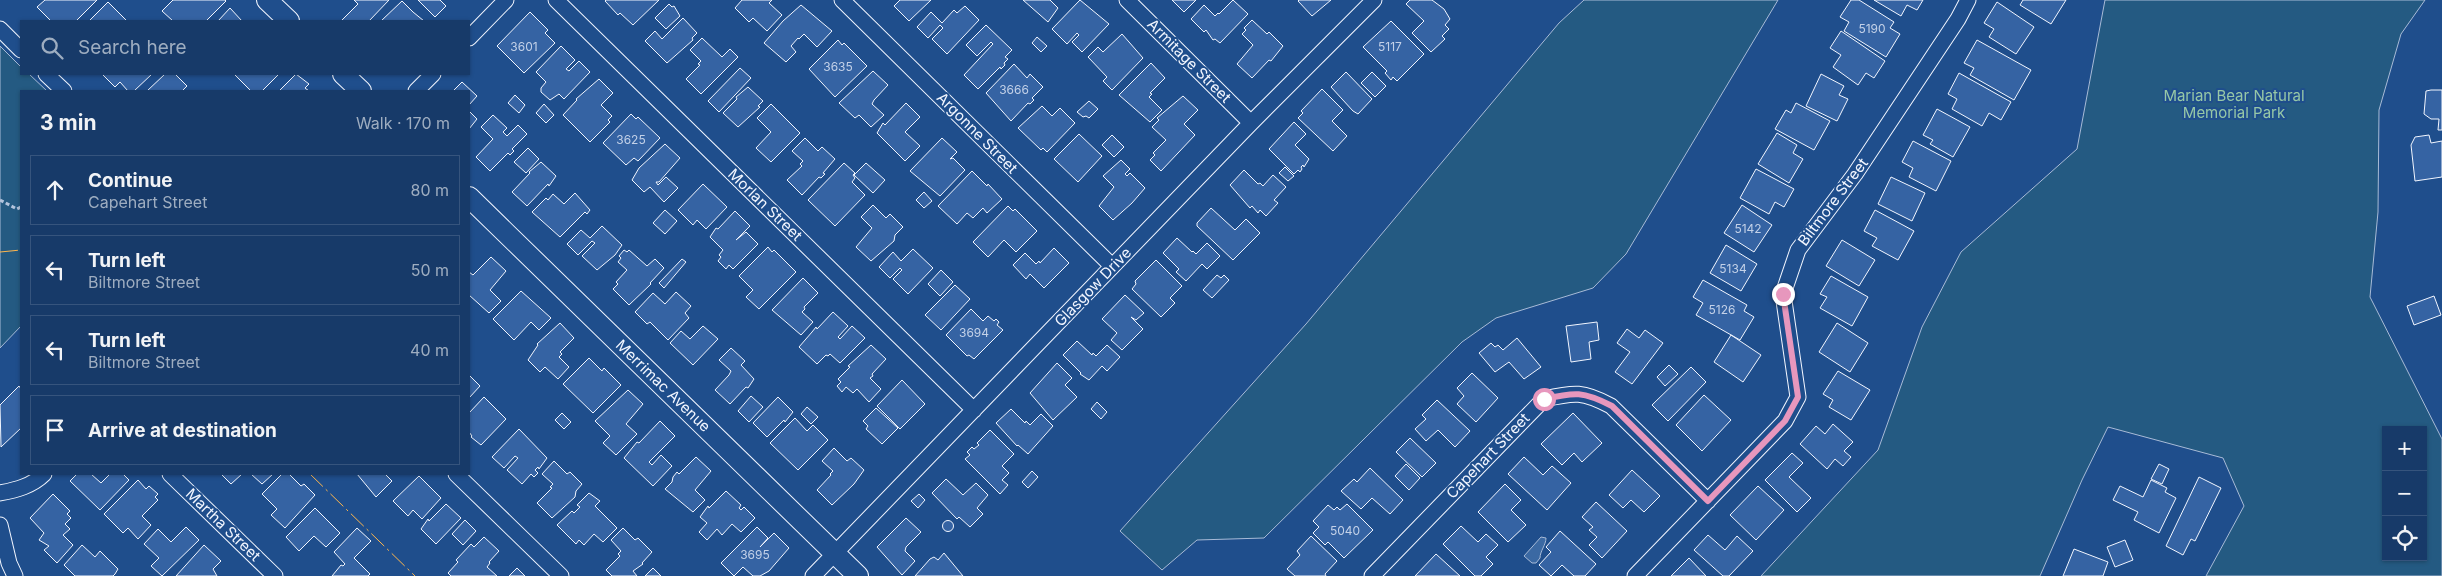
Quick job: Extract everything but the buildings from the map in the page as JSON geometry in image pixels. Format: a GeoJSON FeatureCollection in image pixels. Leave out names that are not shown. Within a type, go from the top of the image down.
{"type":"FeatureCollection","features":[{"type":"Feature","properties":{"kind":"street"},"geometry":{"type":"LineString","coordinates":[[267,0],[288,20]]}},
{"type":"Feature","properties":{"kind":"street"},"geometry":{"type":"LineString","coordinates":[[470,37],[506,0]]}},
{"type":"Feature","properties":{"kind":"street","name":"Morlan Street"},"geometry":{"type":"LineString","coordinates":[[556,0],[974,410]]}},
{"type":"Feature","properties":{"kind":"street","name":"Argonne Street"},"geometry":{"type":"LineString","coordinates":[[842,0],[1112,266]]}},
{"type":"Feature","properties":{"kind":"street","name":"Armitage Street"},"geometry":{"type":"LineString","coordinates":[[1127,0],[1251,123]]}},
{"type":"Feature","properties":{"kind":"street","name":"Glasgow Drive"},"geometry":{"type":"LineString","coordinates":[[813,576],[1251,123],[1374,0]]}},
{"type":"Feature","properties":{"kind":"street","name":"Biltmore Street"},"geometry":{"type":"LineString","coordinates":[[1635,576],[1785,421],[1798,397],[1783,294],[1798,250],[1856,174],[1958,19],[1968,0]]}},
{"type":"Feature","properties":{"kind":"street"},"geometry":{"type":"LineString","coordinates":[[0,29],[20,49]]}},
{"type":"Feature","properties":{"kind":"street"},"geometry":{"type":"LineString","coordinates":[[47,75],[63,90]]}},
{"type":"Feature","properties":{"kind":"street"},"geometry":{"type":"LineString","coordinates":[[344,75],[360,90]]}},
{"type":"Feature","properties":{"kind":"street"},"geometry":{"type":"LineString","coordinates":[[417,90],[432,75]]}},
{"type":"Feature","properties":{"kind":"street","name":"Merrimac Avenue"},"geometry":{"type":"LineString","coordinates":[[470,198],[858,576]]}},
{"type":"Feature","properties":{"kind":"street","name":"Capehart Street"},"geometry":{"type":"LineString","coordinates":[[1372,576],[1544,399],[1574,392],[1594,397],[1612,406],[1708,501]]}},
{"type":"Feature","properties":{"kind":"street"},"geometry":{"type":"LineString","coordinates":[[0,493],[17,490],[38,480],[43,475]]}},
{"type":"Feature","properties":{"kind":"street","name":"Martha Street"},"geometry":{"type":"LineString","coordinates":[[171,475],[275,576]]}},
{"type":"Feature","properties":{"kind":"street"},"geometry":{"type":"LineString","coordinates":[[457,475],[561,576]]}},
{"type":"Feature","properties":{"kind":"street"},"geometry":{"type":"LineString","coordinates":[[0,525],[9,563],[15,576]]}},
{"type":"Feature","properties":{"kind":"path"},"geometry":{"type":"LineString","coordinates":[[0,200],[17,209],[20,208]]}},
{"type":"Feature","properties":{"kind":"green space"},"geometry":{"type":"Polygon","coordinates":[[[1584,0],[1778,0],[1626,254],[1593,288],[1496,318],[1462,342],[1264,538],[1197,540],[1162,570],[1120,531],[1306,324],[1559,23],[1584,0]]]}},
{"type":"Feature","properties":{"kind":"green space","name":"Marian Bear Natural Memorial Park"},"geometry":{"type":"Polygon","coordinates":[[[2105,0],[2425,0],[2401,34],[2379,110],[2378,212],[2370,297],[2442,439],[2442,576],[2206,576],[2244,506],[2223,458],[2108,427],[2082,480],[2040,576],[1761,576],[1878,450],[1922,327],[1961,252],[2077,149],[2105,0]]]}},
{"type":"Feature","properties":{"kind":"green space"},"geometry":{"type":"Polygon","coordinates":[[[0,46],[20,66],[20,75],[30,75],[46,90],[20,90],[20,327],[0,348],[0,46]]]}},
{"type":"Feature","properties":{"kind":"shaded area"},"geometry":{"type":"Polygon","coordinates":[[[1541,537],[1546,538],[1540,558],[1536,563],[1532,563],[1524,556],[1541,537]]]}},
{"type":"Feature","properties":{"kind":"power"},"geometry":{"type":"LineString","coordinates":[[0,252],[20,250]]}},
{"type":"Feature","properties":{"kind":"power"},"geometry":{"type":"LineString","coordinates":[[311,475],[415,576]]}},
{"type":"Feature","properties":{"kind":"route"},"geometry":{"type":"LineString","coordinates":[[1544,399],[1574,392],[1594,397],[1612,406],[1708,501],[1785,421],[1798,397],[1783,294]]}}]}
